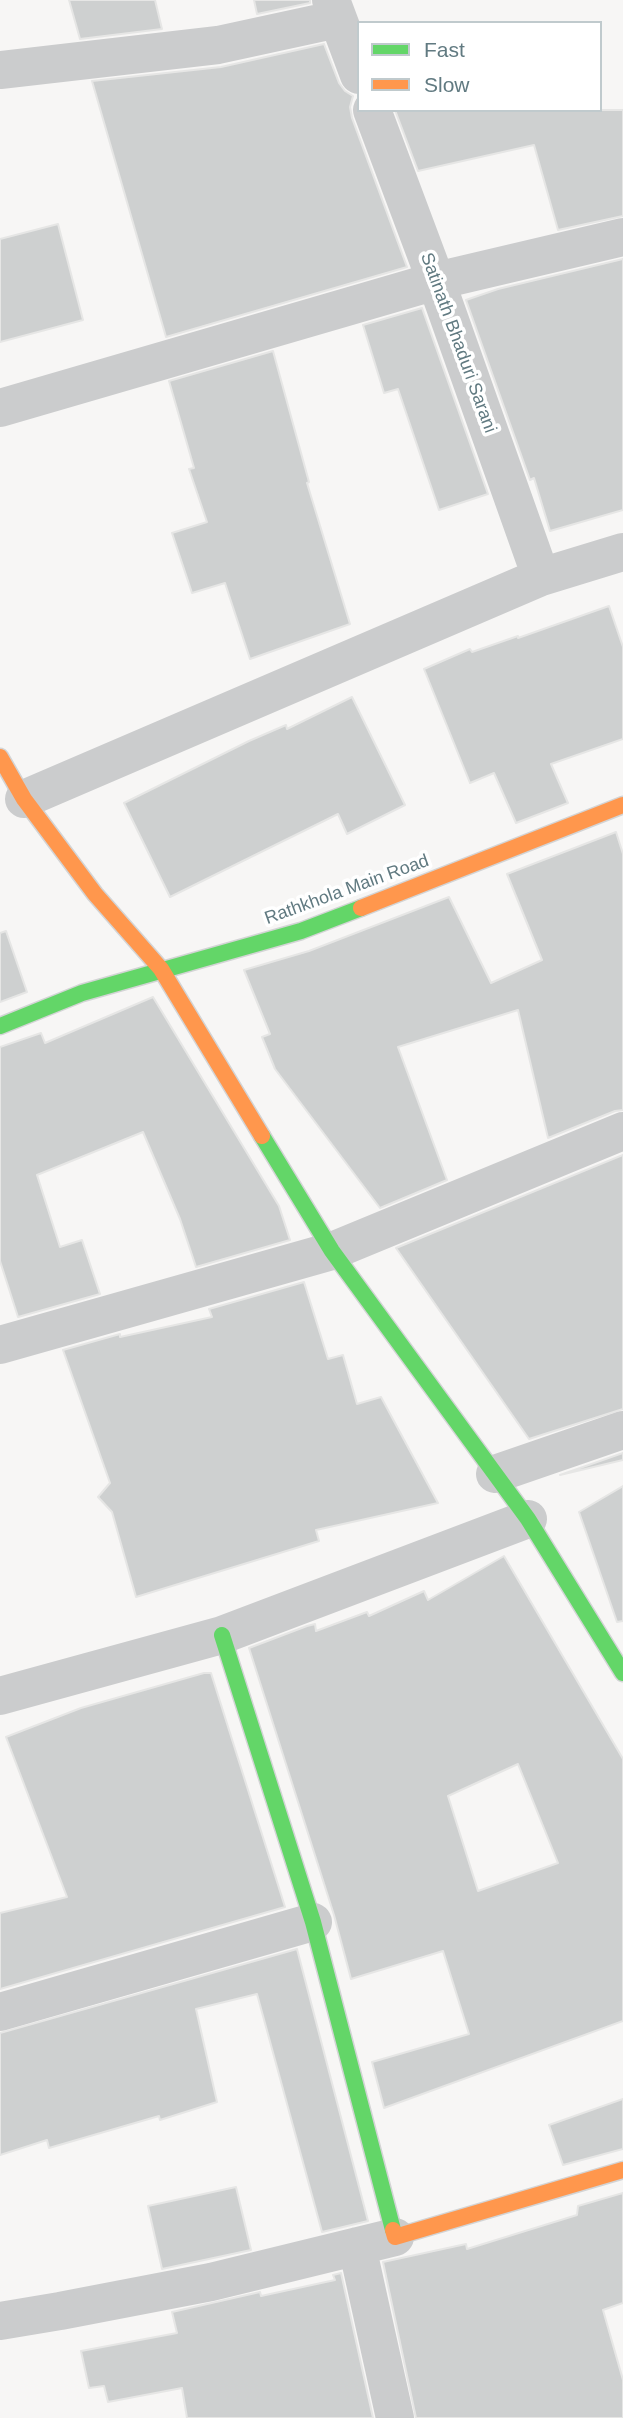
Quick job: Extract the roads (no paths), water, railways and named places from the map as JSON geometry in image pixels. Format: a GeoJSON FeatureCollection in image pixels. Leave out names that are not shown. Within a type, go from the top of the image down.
{"type":"FeatureCollection","features":[{"type":"Feature","properties":{"kind":"street"},"geometry":{"type":"LineString","coordinates":[[0,71],[218,45],[334,10],[357,70]]}},
{"type":"Feature","properties":{"kind":"street","name":"Satinath Bhaduri Sarani"},"geometry":{"type":"LineString","coordinates":[[373,112],[541,577]]}},
{"type":"Feature","properties":{"kind":"street"},"geometry":{"type":"LineString","coordinates":[[0,408],[436,281],[623,237]]}},
{"type":"Feature","properties":{"kind":"street"},"geometry":{"type":"LineString","coordinates":[[24,799],[541,577],[623,552]]}},
{"type":"Feature","properties":{"kind":"street"},"geometry":{"type":"LineString","coordinates":[[0,757],[24,799],[95,894],[160,969],[332,1251],[528,1520],[623,1673]]}},
{"type":"Feature","properties":{"kind":"street","name":"Rathkhola Main Road"},"geometry":{"type":"LineString","coordinates":[[0,1026],[82,993],[301,931],[623,805]]}},
{"type":"Feature","properties":{"kind":"street"},"geometry":{"type":"LineString","coordinates":[[0,1345],[332,1251],[623,1131]]}},
{"type":"Feature","properties":{"kind":"street"},"geometry":{"type":"LineString","coordinates":[[495,1474],[623,1430]]}},
{"type":"Feature","properties":{"kind":"street"},"geometry":{"type":"LineString","coordinates":[[0,1696],[222,1635],[528,1520]]}},
{"type":"Feature","properties":{"kind":"street"},"geometry":{"type":"LineString","coordinates":[[222,1635],[313,1922],[395,2237]]}},
{"type":"Feature","properties":{"kind":"street"},"geometry":{"type":"LineString","coordinates":[[0,2012],[313,1922]]}},
{"type":"Feature","properties":{"kind":"street"},"geometry":{"type":"LineString","coordinates":[[0,2321],[211,2282],[395,2237],[623,2170]]}},
{"type":"Feature","properties":{"kind":"street"},"geometry":{"type":"LineString","coordinates":[[357,2246],[395,2418]]}}]}
